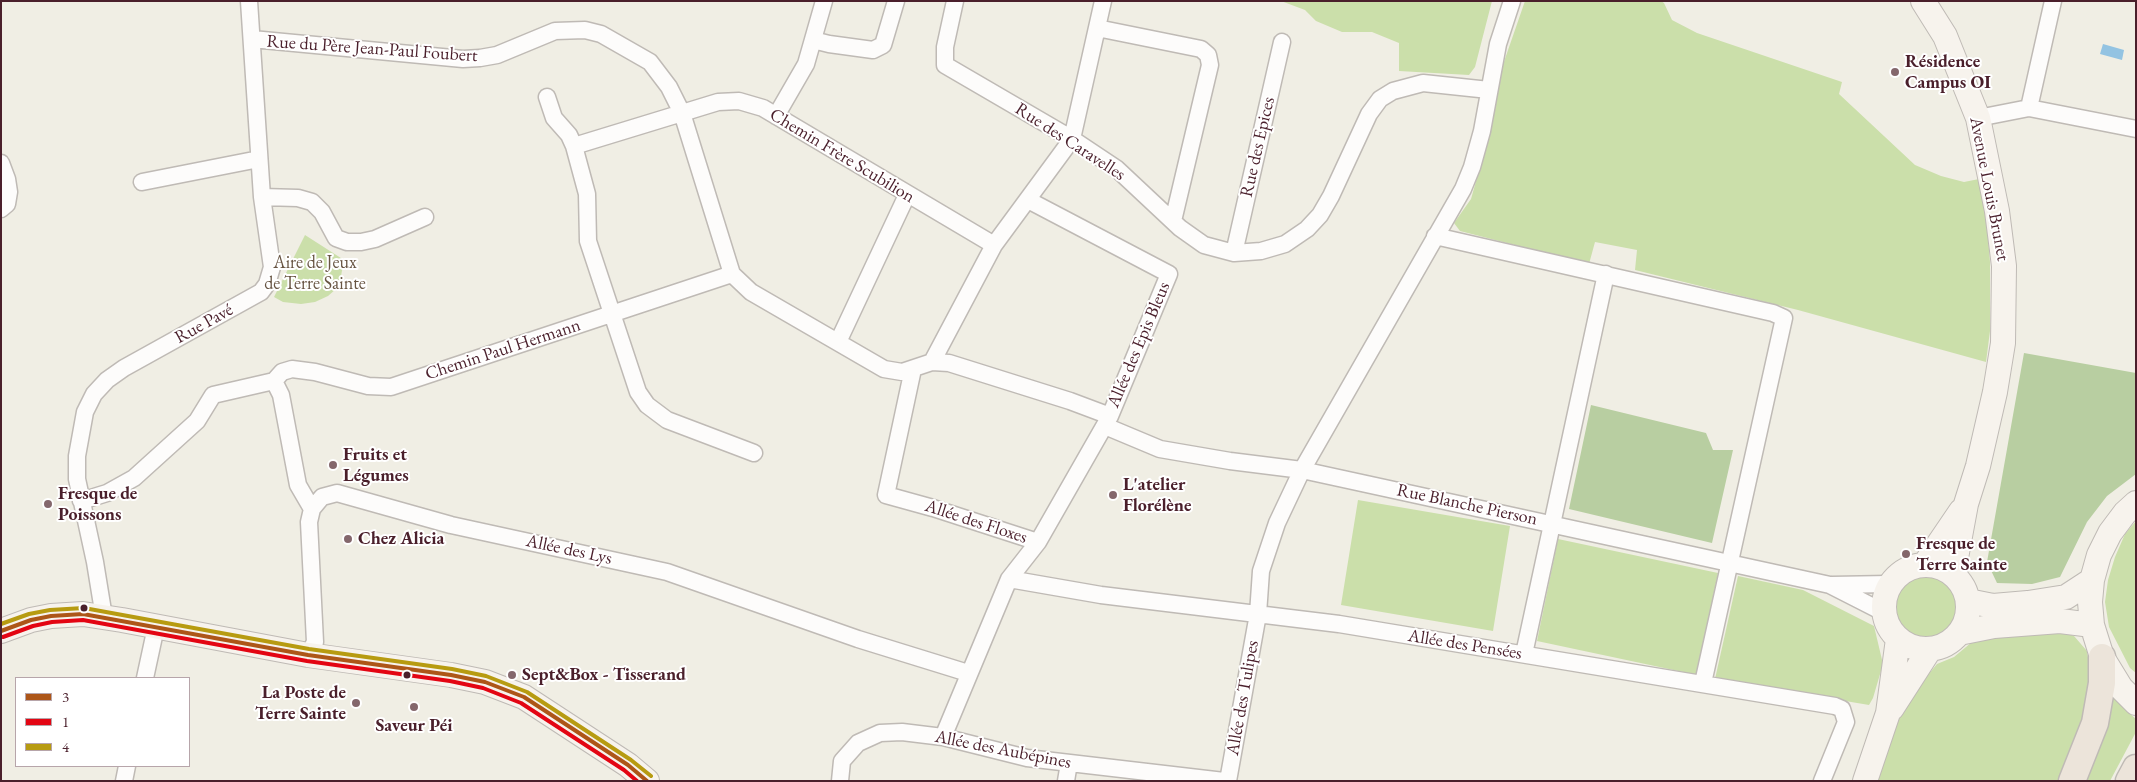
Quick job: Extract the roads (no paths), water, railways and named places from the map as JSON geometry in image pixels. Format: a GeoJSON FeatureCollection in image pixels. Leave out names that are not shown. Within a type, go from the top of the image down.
{"type":"FeatureCollection","features":[{"type":"Feature","properties":{"kind":"main road"},"geometry":{"type":"LineString","coordinates":[[2072,781],[2095,723],[2102,683],[2102,657]]}},
{"type":"Feature","properties":{"kind":"main road"},"geometry":{"type":"LineString","coordinates":[[2129,781],[2136,768]]}},
{"type":"Feature","properties":{"kind":"street","name":"Rue Pavé"},"geometry":{"type":"LineString","coordinates":[[104,617],[95,562],[77,479],[77,456],[85,412],[94,394],[107,380],[124,368],[261,292],[267,284],[272,267],[262,197],[249,1]]}},
{"type":"Feature","properties":{"kind":"street"},"geometry":{"type":"LineString","coordinates":[[776,116],[806,64],[824,1]]}},
{"type":"Feature","properties":{"kind":"street"},"geometry":{"type":"LineString","coordinates":[[813,40],[873,50],[883,45],[896,1]]}},
{"type":"Feature","properties":{"kind":"street","name":"Rue des Caravelles"},"geometry":{"type":"LineString","coordinates":[[955,1],[945,47],[945,65],[1072,139],[1118,169],[1173,222],[1204,245],[1234,253],[1261,251],[1285,244],[1307,229],[1320,215],[1331,196],[1369,114],[1380,99],[1393,91],[1423,83],[1490,90]]}},
{"type":"Feature","properties":{"kind":"street","name":"Allée des Tulipes"},"geometry":{"type":"LineString","coordinates":[[1228,781],[1258,614],[1261,571],[1277,523],[1302,470],[1463,189],[1482,131],[1498,44],[1512,1]]}},
{"type":"Feature","properties":{"kind":"street","name":"Avenue Louis Brunet"},"geometry":{"type":"LineString","coordinates":[[1922,1],[1945,36],[1978,118],[1997,211],[2004,266],[2003,343],[1996,392],[1978,466],[1966,504],[1953,574]]}},
{"type":"Feature","properties":{"kind":"street"},"geometry":{"type":"LineString","coordinates":[[2029,108],[2053,1]]}},
{"type":"Feature","properties":{"kind":"street"},"geometry":{"type":"LineString","coordinates":[[932,362],[994,245],[1072,139],[1097,28],[1098,2]]}},
{"type":"Feature","properties":{"kind":"street"},"geometry":{"type":"LineString","coordinates":[[1097,28],[1201,49],[1208,55],[1210,65],[1173,222]]}},
{"type":"Feature","properties":{"kind":"street","name":"Rue du Père Jean-Paul Foubert"},"geometry":{"type":"LineString","coordinates":[[252,40],[463,59],[497,55],[555,32],[585,30],[601,34],[650,62],[669,87],[682,113],[732,274],[751,292],[884,369],[902,372],[932,362],[949,363],[1070,401],[1107,421]]}},
{"type":"Feature","properties":{"kind":"street","name":"Rue des Epices"},"geometry":{"type":"LineString","coordinates":[[1234,253],[1282,42]]}},
{"type":"Feature","properties":{"kind":"street"},"geometry":{"type":"LineString","coordinates":[[547,97],[554,118],[569,135],[574,146],[587,194],[588,241],[638,392],[647,405],[667,420],[754,453]]}},
{"type":"Feature","properties":{"kind":"street","name":"Chemin Frère Scubilion"},"geometry":{"type":"LineString","coordinates":[[574,146],[718,102],[739,101],[763,108],[994,245]]}},
{"type":"Feature","properties":{"kind":"street"},"geometry":{"type":"LineString","coordinates":[[1978,118],[2029,108],[2136,129]]}},
{"type":"Feature","properties":{"kind":"street"},"geometry":{"type":"LineString","coordinates":[[142,182],[259,159]]}},
{"type":"Feature","properties":{"kind":"street"},"geometry":{"type":"LineString","coordinates":[[1,163],[9,192],[7,204],[1,209]]}},
{"type":"Feature","properties":{"kind":"street"},"geometry":{"type":"LineString","coordinates":[[838,342],[907,195]]}},
{"type":"Feature","properties":{"kind":"street"},"geometry":{"type":"LineString","coordinates":[[262,197],[298,198],[312,202],[322,212],[336,238],[347,242],[375,239],[425,217]]}},
{"type":"Feature","properties":{"kind":"street","name":"Allée des Epis Bleus"},"geometry":{"type":"LineString","coordinates":[[1028,200],[1169,274],[1107,421]]}},
{"type":"Feature","properties":{"kind":"street"},"geometry":{"type":"LineString","coordinates":[[1435,236],[1773,313],[1784,318],[1703,683]]}},
{"type":"Feature","properties":{"kind":"street","name":"Chemin Paul Hermann"},"geometry":{"type":"LineString","coordinates":[[81,500],[107,493],[134,478],[197,421],[213,395],[274,381],[282,372],[292,369],[315,372],[368,386],[391,387],[732,274]]}},
{"type":"Feature","properties":{"kind":"street"},"geometry":{"type":"LineString","coordinates":[[1524,654],[1606,274]]}},
{"type":"Feature","properties":{"kind":"street","name":"Allée des Floxes"},"geometry":{"type":"LineString","coordinates":[[913,369],[886,495],[934,508],[1038,542],[1010,579],[968,674],[943,737]]}},
{"type":"Feature","properties":{"kind":"street"},"geometry":{"type":"LineString","coordinates":[[274,381],[281,394],[298,485],[312,509],[309,522],[315,642],[308,655]]}},
{"type":"Feature","properties":{"kind":"street"},"geometry":{"type":"LineString","coordinates":[[1038,542],[1107,421]]}},
{"type":"Feature","properties":{"kind":"street","name":"Rue Blanche Pierson"},"geometry":{"type":"LineString","coordinates":[[1107,421],[1160,448],[1230,461],[1302,470],[1730,562],[1830,586],[1883,612]]}},
{"type":"Feature","properties":{"kind":"street","name":"Allée des Lys"},"geometry":{"type":"LineString","coordinates":[[312,509],[322,497],[338,493],[452,525],[658,570],[858,640],[968,674]]}},
{"type":"Feature","properties":{"kind":"street"},"geometry":{"type":"LineString","coordinates":[[2134,702],[2120,688],[2102,657],[2092,625],[2090,602],[2092,580],[2099,555],[2110,533],[2125,513],[2136,503]]}},
{"type":"Feature","properties":{"kind":"street","name":"Avenue Louis Brunet"},"geometry":{"type":"LineString","coordinates":[[1925,564],[1966,504]]}},
{"type":"Feature","properties":{"kind":"street"},"geometry":{"type":"LineString","coordinates":[[1925,564],[1936,565],[1953,574],[1960,582],[1968,601],[1964,623],[1959,633],[1951,641],[1930,649],[1908,645],[1898,639],[1888,627],[1883,612],[1884,598],[1889,584],[1898,573],[1911,566],[1925,564]]}},
{"type":"Feature","properties":{"kind":"street","name":"Allée des Pensées"},"geometry":{"type":"LineString","coordinates":[[1010,579],[1101,594],[1340,624],[1835,706],[1842,710],[1846,722],[1844,731],[1822,781]]}},
{"type":"Feature","properties":{"kind":"street"},"geometry":{"type":"LineString","coordinates":[[1968,601],[1993,606],[2066,597],[2092,580]]}},
{"type":"Feature","properties":{"kind":"street","name":"Rue Blanche Pierson"},"geometry":{"type":"LineString","coordinates":[[1830,586],[1889,584]]}},
{"type":"Feature","properties":{"kind":"street"},"geometry":{"type":"LineString","coordinates":[[1,631],[31,620],[51,616],[83,614],[308,655],[451,675],[485,682],[524,697],[628,765],[647,781]]}},
{"type":"Feature","properties":{"kind":"street"},"geometry":{"type":"LineString","coordinates":[[1959,633],[1994,626],[2060,621],[2092,625]]}},
{"type":"Feature","properties":{"kind":"street"},"geometry":{"type":"LineString","coordinates":[[145,677],[156,627]]}},
{"type":"Feature","properties":{"kind":"street"},"geometry":{"type":"LineString","coordinates":[[1865,781],[1888,713],[1898,639]]}},
{"type":"Feature","properties":{"kind":"street"},"geometry":{"type":"LineString","coordinates":[[1888,713],[1930,649]]}},
{"type":"Feature","properties":{"kind":"street","name":"Allée des Aubépines"},"geometry":{"type":"LineString","coordinates":[[840,781],[842,761],[858,743],[880,733],[902,732],[943,737],[1027,758],[1068,775],[1224,781]]}},
{"type":"Feature","properties":{"kind":"street"},"geometry":{"type":"LineString","coordinates":[[124,781],[127,767]]}},
{"type":"Feature","properties":{"kind":"water"},"geometry":{"type":"Polygon","coordinates":[[[2103,44],[2124,50],[2122,60],[2100,54],[2103,44]]]}},
{"type":"Feature","properties":{"kind":"place","name":"Résidence Campus OI"},"geometry":{"type":"Point","coordinates":[1895,72]}},
{"type":"Feature","properties":{"kind":"place","name":"Fruits et Légumes"},"geometry":{"type":"Point","coordinates":[333,465]}},
{"type":"Feature","properties":{"kind":"place","name":"L'atelier Florélène"},"geometry":{"type":"Point","coordinates":[1113,495]}},
{"type":"Feature","properties":{"kind":"place","name":"Fresque de Poissons"},"geometry":{"type":"Point","coordinates":[48,504]}},
{"type":"Feature","properties":{"kind":"place","name":"Chez Alicia"},"geometry":{"type":"Point","coordinates":[348,539]}},
{"type":"Feature","properties":{"kind":"place","name":"Fresque de Terre Sainte"},"geometry":{"type":"Point","coordinates":[1906,554]}},
{"type":"Feature","properties":{"kind":"place","name":"Sept&Box - Tisserand"},"geometry":{"type":"Point","coordinates":[512,675]}},
{"type":"Feature","properties":{"kind":"place","name":"La Poste de Terre Sainte"},"geometry":{"type":"Point","coordinates":[356,703]}},
{"type":"Feature","properties":{"kind":"place","name":"Saveur Péi"},"geometry":{"type":"Point","coordinates":[414,707]}},
{"type":"Feature","properties":{"kind":"park label","name":"Aire de Jeux de Terre Sainte"},"geometry":{"type":"Point","coordinates":[315,273]}}]}
